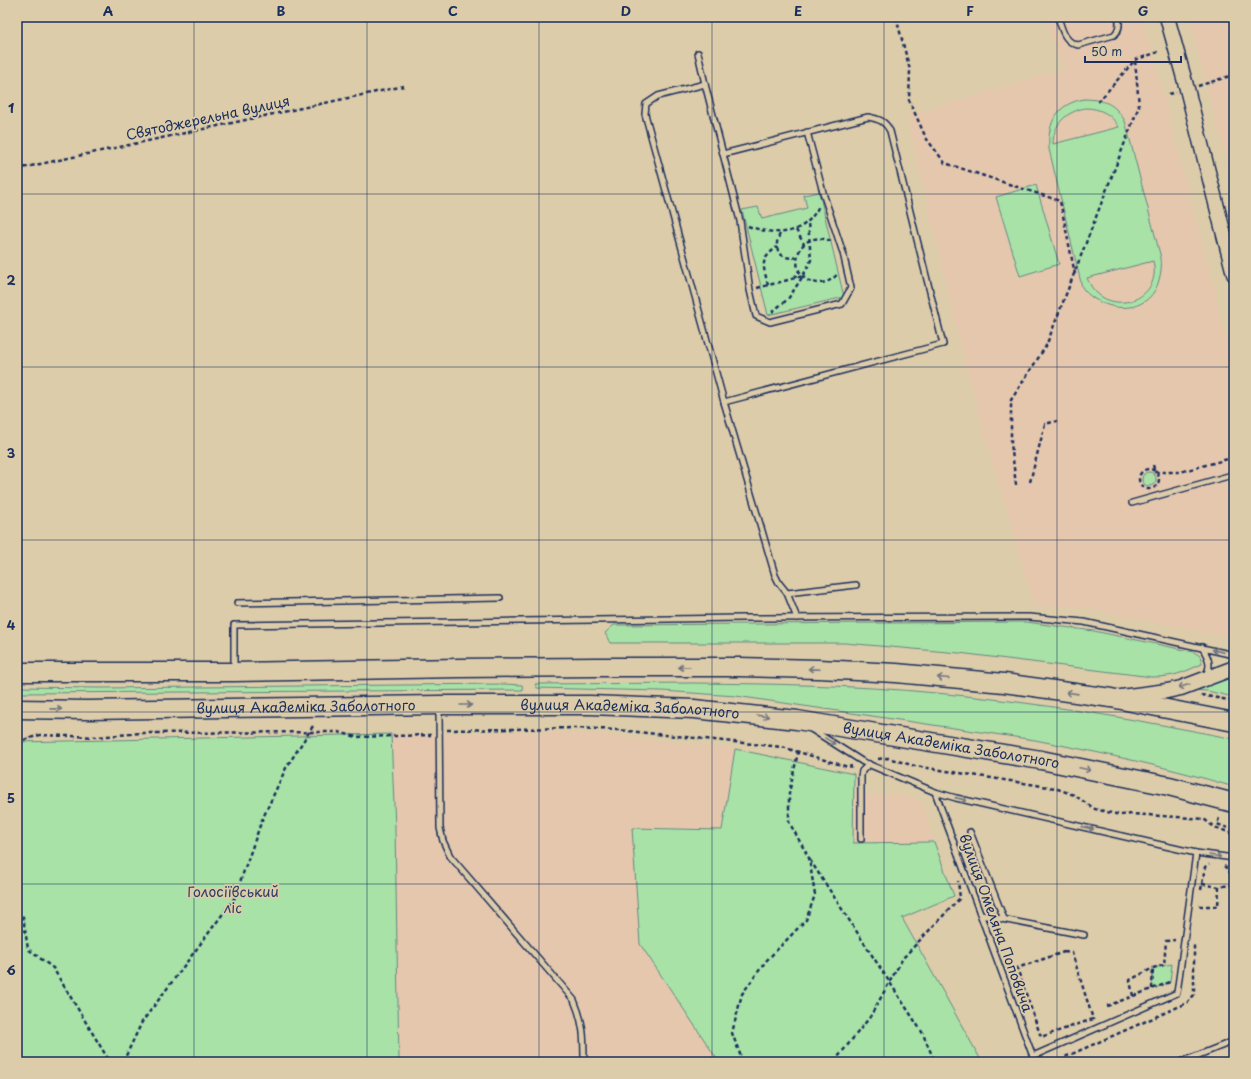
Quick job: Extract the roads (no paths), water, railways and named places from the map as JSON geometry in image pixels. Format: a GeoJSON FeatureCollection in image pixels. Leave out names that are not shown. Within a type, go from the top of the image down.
{"type":"FeatureCollection","features":[{"type":"Feature","properties":{"kind":"highway"},"geometry":{"type":"LineString","coordinates":[[17,672],[234,672],[589,667],[739,667],[819,669],[896,673],[1004,683],[1111,698],[1234,722]]}},
{"type":"Feature","properties":{"kind":"highway","name":"вулиця Академіка Заболотного"},"geometry":{"type":"LineString","coordinates":[[23,712],[439,705],[590,705],[694,709],[797,720],[1041,760],[1169,786],[1234,803]]}},
{"type":"Feature","properties":{"kind":"street"},"geometry":{"type":"LineString","coordinates":[[1166,17],[1187,89],[1234,274]]}},
{"type":"Feature","properties":{"kind":"street"},"geometry":{"type":"LineString","coordinates":[[1111,698],[1167,691],[1234,668]]}},
{"type":"Feature","properties":{"kind":"lane"},"geometry":{"type":"LineString","coordinates":[[1058,17],[1068,41],[1078,45],[1114,35],[1119,27],[1118,17]]}},
{"type":"Feature","properties":{"kind":"lane"},"geometry":{"type":"LineString","coordinates":[[698,53],[740,221],[750,290],[756,316],[770,322],[842,304],[851,288],[845,260],[824,196],[807,132]]}},
{"type":"Feature","properties":{"kind":"lane"},"geometry":{"type":"LineString","coordinates":[[705,84],[658,96],[646,104],[645,114],[724,402],[775,575],[779,584],[786,593],[797,618]]}},
{"type":"Feature","properties":{"kind":"lane"},"geometry":{"type":"LineString","coordinates":[[723,154],[868,117],[878,119],[886,124],[890,131],[943,344],[724,402]]}},
{"type":"Feature","properties":{"kind":"lane"},"geometry":{"type":"LineString","coordinates":[[1132,503],[1232,475]]}},
{"type":"Feature","properties":{"kind":"lane"},"geometry":{"type":"LineString","coordinates":[[786,593],[856,585]]}},
{"type":"Feature","properties":{"kind":"lane"},"geometry":{"type":"LineString","coordinates":[[237,603],[500,598]]}},
{"type":"Feature","properties":{"kind":"lane"},"geometry":{"type":"LineString","coordinates":[[234,672],[234,625],[797,618],[1029,617],[1084,622],[1234,655]]}},
{"type":"Feature","properties":{"kind":"lane"},"geometry":{"type":"LineString","coordinates":[[1202,647],[1210,664],[1204,679]]}},
{"type":"Feature","properties":{"kind":"lane"},"geometry":{"type":"LineString","coordinates":[[439,705],[438,732],[440,828],[446,848],[450,856],[574,1000],[581,1017],[584,1038],[584,1062]]}},
{"type":"Feature","properties":{"kind":"lane"},"geometry":{"type":"LineString","coordinates":[[797,720],[863,762],[935,792],[1196,853],[1234,859]]}},
{"type":"Feature","properties":{"kind":"lane"},"geometry":{"type":"LineString","coordinates":[[861,839],[861,776],[862,771],[869,764]]}},
{"type":"Feature","properties":{"kind":"lane","name":"вулиця Омеляна Поповича"},"geometry":{"type":"LineString","coordinates":[[935,792],[1035,1062]]}},
{"type":"Feature","properties":{"kind":"lane"},"geometry":{"type":"LineString","coordinates":[[970,832],[1004,919]]}},
{"type":"Feature","properties":{"kind":"lane"},"geometry":{"type":"LineString","coordinates":[[1033,1056],[1177,993],[1196,853]]}},
{"type":"Feature","properties":{"kind":"lane"},"geometry":{"type":"LineString","coordinates":[[981,915],[1084,935]]}},
{"type":"Feature","properties":{"kind":"lane"},"geometry":{"type":"LineString","coordinates":[[1181,1062],[1234,1041]]}},
{"type":"Feature","properties":{"kind":"park label","name":"Голосіївський ліс"},"geometry":{"type":"Point","coordinates":[233,900]}}]}
